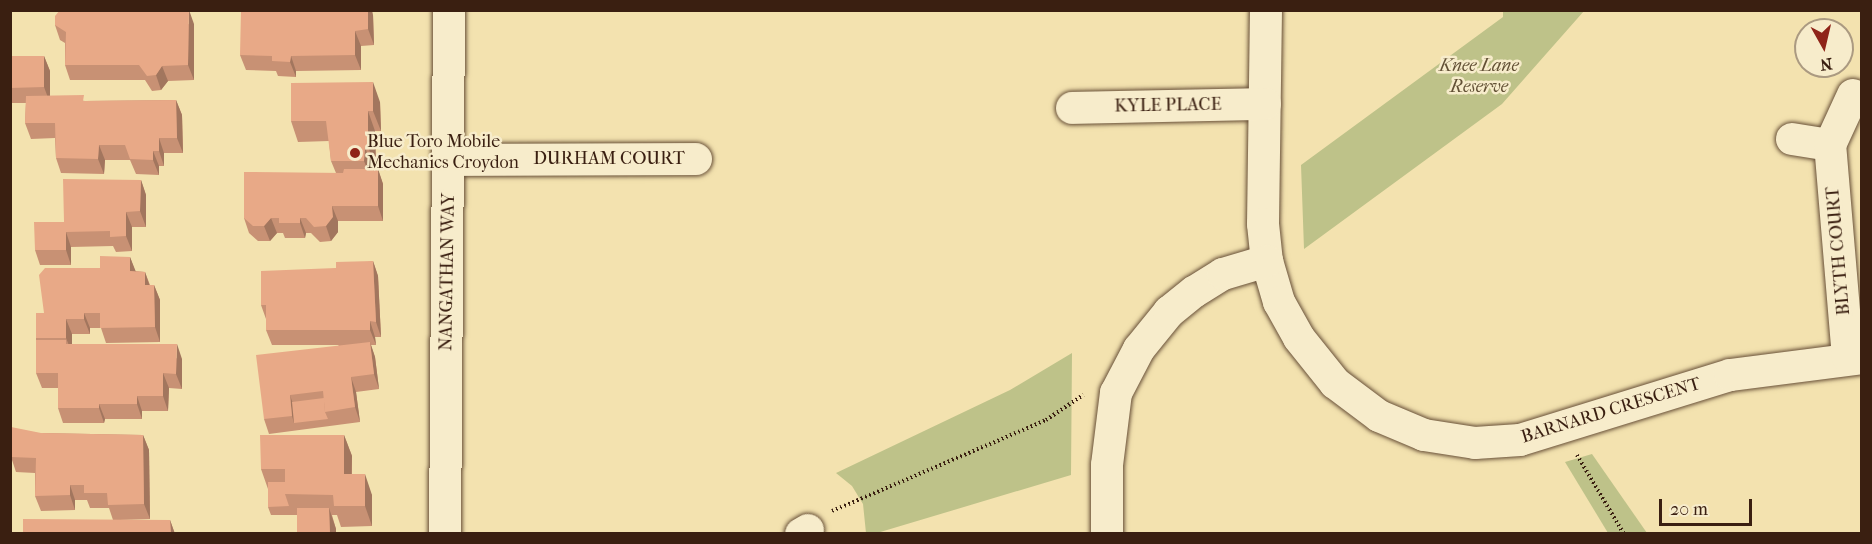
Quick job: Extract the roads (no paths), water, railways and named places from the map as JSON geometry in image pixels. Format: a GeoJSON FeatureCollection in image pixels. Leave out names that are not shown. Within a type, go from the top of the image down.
{"type":"FeatureCollection","features":[{"type":"Feature","properties":{"kind":"street","name":"NANGATHAN WAY"},"geometry":{"type":"LineString","coordinates":[[445,534],[450,160],[448,10]]}},
{"type":"Feature","properties":{"kind":"street","name":"BARNARD CRESCENT"},"geometry":{"type":"LineString","coordinates":[[1266,10],[1263,224],[1267,261],[1279,302],[1299,338],[1335,384],[1379,416],[1424,435],[1475,443],[1520,440],[1730,375],[1855,358]]}},
{"type":"Feature","properties":{"kind":"street","name":"BLYTH COURT"},"geometry":{"type":"LineString","coordinates":[[1853,94],[1830,145],[1855,358]]}},
{"type":"Feature","properties":{"kind":"street","name":"KYLE PLACE"},"geometry":{"type":"LineString","coordinates":[[1072,108],[1265,104]]}},
{"type":"Feature","properties":{"kind":"street"},"geometry":{"type":"LineString","coordinates":[[1792,140],[1830,145]]}},
{"type":"Feature","properties":{"kind":"street","name":"DURHAM COURT"},"geometry":{"type":"LineString","coordinates":[[450,160],[696,159]]}},
{"type":"Feature","properties":{"kind":"street"},"geometry":{"type":"LineString","coordinates":[[1107,534],[1107,465],[1116,393],[1139,348],[1169,312],[1223,274],[1267,261]]}},
{"type":"Feature","properties":{"kind":"place","name":"Blue Toro Mobile Mechanics Croydon"},"geometry":{"type":"Point","coordinates":[355,153]}},
{"type":"Feature","properties":{"kind":"park label","name":"Knee Lane Reserve"},"geometry":{"type":"Point","coordinates":[1479,77]}}]}
